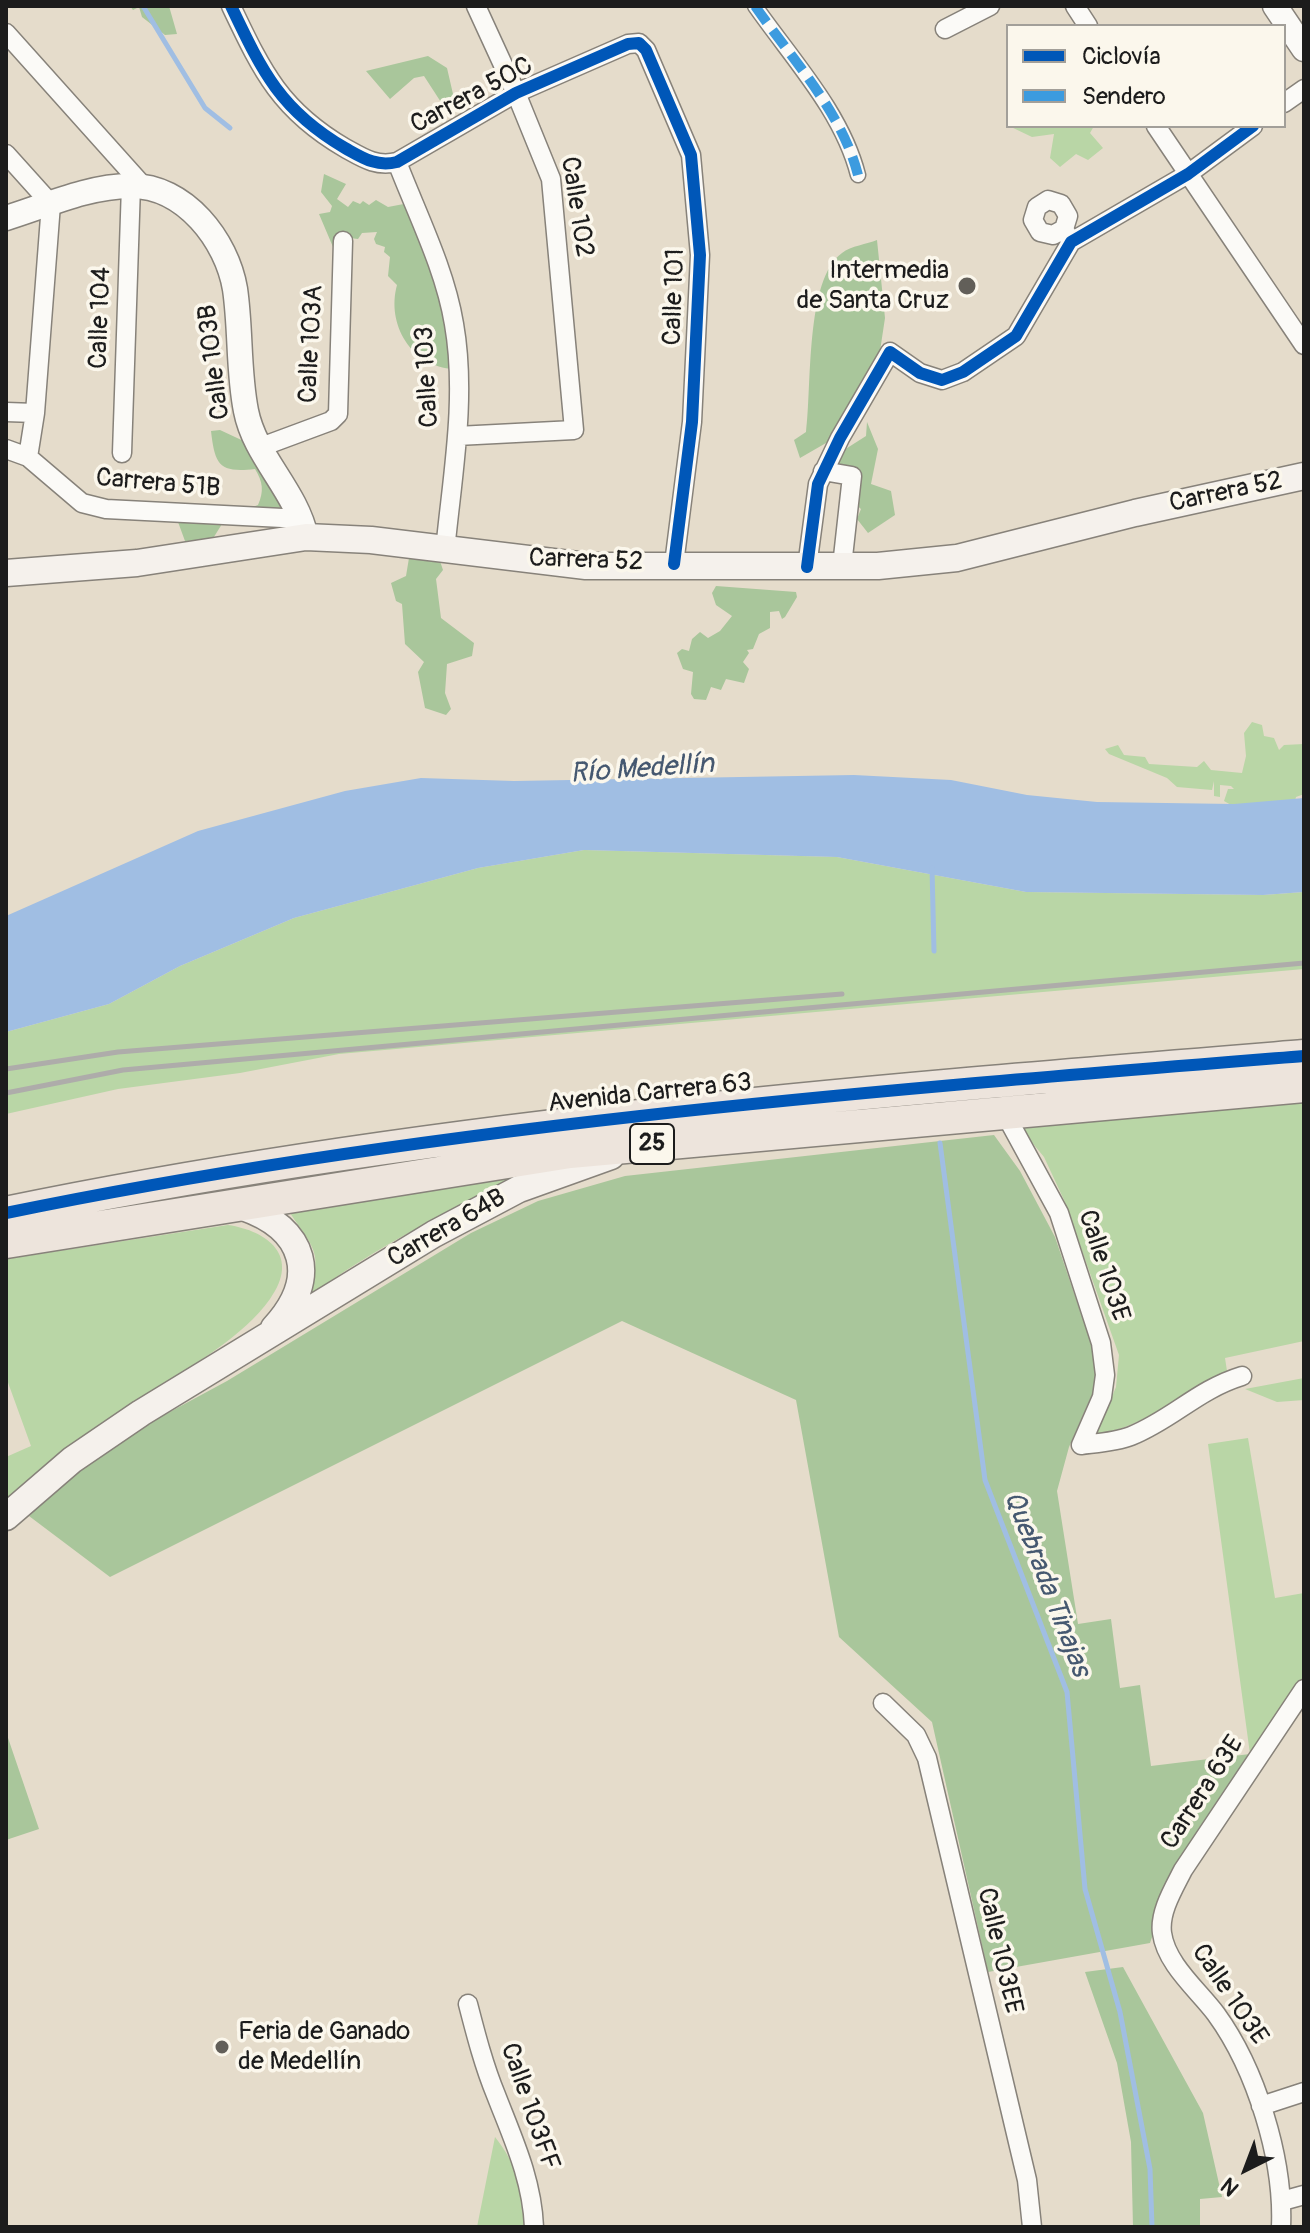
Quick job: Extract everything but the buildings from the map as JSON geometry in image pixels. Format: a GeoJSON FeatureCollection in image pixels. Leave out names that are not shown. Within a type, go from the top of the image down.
{"type":"FeatureCollection","features":[{"type":"Feature","properties":{"kind":"highway","name":"Avenida Carrera 63"},"geometry":{"type":"LineString","coordinates":[[6,1213],[494,1131],[1065,1075],[1304,1056]]}},
{"type":"Feature","properties":{"kind":"highway","name":"Avenida Carrera 63"},"geometry":{"type":"LineString","coordinates":[[6,1242],[243,1207],[499,1161],[644,1145],[1304,1086]]}},
{"type":"Feature","properties":{"kind":"main road","name":"Carrera 52"},"geometry":{"type":"LineString","coordinates":[[6,573],[137,563],[304,528],[445,551],[586,566],[807,567],[957,558],[1135,513],[1304,476]]}},
{"type":"Feature","properties":{"kind":"main road","name":"Carrera 64B"},"geometry":{"type":"LineString","coordinates":[[6,1517],[52,1476],[106,1436],[489,1203],[557,1174],[644,1145]]}},
{"type":"Feature","properties":{"kind":"main road","name":"Carrera 64B"},"geometry":{"type":"LineString","coordinates":[[243,1207],[281,1226],[292,1238],[302,1266],[303,1279],[288,1311],[263,1339]]}},
{"type":"Feature","properties":{"kind":"street","name":"Carrera 50C"},"geometry":{"type":"LineString","coordinates":[[231,6],[262,71],[290,109],[369,162],[384,165],[397,162],[516,93],[628,44],[639,43]]}},
{"type":"Feature","properties":{"kind":"street","name":"Calle 102"},"geometry":{"type":"LineString","coordinates":[[457,436],[574,430],[551,179],[476,6]]}},
{"type":"Feature","properties":{"kind":"street"},"geometry":{"type":"LineString","coordinates":[[755,6],[804,73],[851,147],[858,175]]}},
{"type":"Feature","properties":{"kind":"street"},"geometry":{"type":"LineString","coordinates":[[945,29],[990,6]]}},
{"type":"Feature","properties":{"kind":"street"},"geometry":{"type":"LineString","coordinates":[[1075,6],[1087,24]]}},
{"type":"Feature","properties":{"kind":"street"},"geometry":{"type":"LineString","coordinates":[[1275,6],[1304,49]]}},
{"type":"Feature","properties":{"kind":"street"},"geometry":{"type":"LineString","coordinates":[[6,33],[147,190]]}},
{"type":"Feature","properties":{"kind":"street","name":"Calle 101"},"geometry":{"type":"LineString","coordinates":[[639,43],[646,50],[691,155],[696,193],[700,255],[692,422],[674,564]]}},
{"type":"Feature","properties":{"kind":"street"},"geometry":{"type":"LineString","coordinates":[[1286,102],[1304,89]]}},
{"type":"Feature","properties":{"kind":"street"},"geometry":{"type":"LineString","coordinates":[[1157,128],[1304,345]]}},
{"type":"Feature","properties":{"kind":"street"},"geometry":{"type":"LineString","coordinates":[[807,567],[818,484],[823,471],[890,352],[920,373],[942,380],[963,372],[1016,336],[1068,236],[1188,174],[1250,128]]}},
{"type":"Feature","properties":{"kind":"street"},"geometry":{"type":"LineString","coordinates":[[6,154],[51,204],[35,413],[28,457],[6,449]]}},
{"type":"Feature","properties":{"kind":"street","name":"Calle 103"},"geometry":{"type":"LineString","coordinates":[[397,162],[439,270],[455,324],[457,436],[445,551]]}},
{"type":"Feature","properties":{"kind":"street"},"geometry":{"type":"LineString","coordinates":[[6,218],[51,204],[147,190]]}},
{"type":"Feature","properties":{"kind":"street","name":"Calle 103B"},"geometry":{"type":"LineString","coordinates":[[147,190],[189,209],[211,230],[228,257],[235,291],[246,414],[304,528]]}},
{"type":"Feature","properties":{"kind":"street","name":"Calle 104"},"geometry":{"type":"LineString","coordinates":[[122,453],[147,190]]}},
{"type":"Feature","properties":{"kind":"street","name":"Calle 103A"},"geometry":{"type":"LineString","coordinates":[[261,447],[331,421],[338,414],[343,241]]}},
{"type":"Feature","properties":{"kind":"street"},"geometry":{"type":"LineString","coordinates":[[6,412],[35,413]]}},
{"type":"Feature","properties":{"kind":"street","name":"Carrera 51B"},"geometry":{"type":"LineString","coordinates":[[28,457],[82,503],[106,509],[304,528]]}},
{"type":"Feature","properties":{"kind":"street"},"geometry":{"type":"LineString","coordinates":[[823,471],[852,476],[842,566]]}},
{"type":"Feature","properties":{"kind":"street","name":"Calle 103E"},"geometry":{"type":"LineString","coordinates":[[1004,1112],[1059,1213],[1101,1343],[1105,1375],[1102,1397],[1081,1445],[1129,1437],[1162,1420],[1201,1392],[1242,1376]]}},
{"type":"Feature","properties":{"kind":"street","name":"Carrera 63E"},"geometry":{"type":"LineString","coordinates":[[1162,1933],[1170,1897],[1183,1870],[1304,1689]]}},
{"type":"Feature","properties":{"kind":"street","name":"Calle 103EE"},"geometry":{"type":"LineString","coordinates":[[883,1703],[916,1735],[927,1758],[1027,2180],[1032,2227]]}},
{"type":"Feature","properties":{"kind":"street","name":"Calle 103E"},"geometry":{"type":"LineString","coordinates":[[1162,1933],[1178,1967],[1217,2015],[1238,2050],[1261,2106],[1282,2201],[1281,2227]]}},
{"type":"Feature","properties":{"kind":"street","name":"Calle 103FF"},"geometry":{"type":"LineString","coordinates":[[468,2004],[484,2061],[523,2163],[533,2199],[534,2227]]}},
{"type":"Feature","properties":{"kind":"street"},"geometry":{"type":"LineString","coordinates":[[1261,2106],[1304,2092]]}},
{"type":"Feature","properties":{"kind":"street"},"geometry":{"type":"LineString","coordinates":[[1282,2201],[1304,2195]]}},
{"type":"Feature","properties":{"kind":"green space"},"geometry":{"type":"Polygon","coordinates":[[[130,6],[169,6],[177,34],[165,35],[142,17],[139,7],[133,10],[130,6]]]}},
{"type":"Feature","properties":{"kind":"green space"},"geometry":{"type":"Polygon","coordinates":[[[428,56],[447,68],[456,107],[448,113],[424,76],[414,78],[390,99],[366,71],[428,56]]]}},
{"type":"Feature","properties":{"kind":"green space"},"geometry":{"type":"Polygon","coordinates":[[[1013,128],[1093,128],[1090,133],[1103,148],[1088,160],[1076,154],[1060,167],[1050,158],[1054,134],[1032,137],[1013,128]]]}},
{"type":"Feature","properties":{"kind":"green space"},"geometry":{"type":"Polygon","coordinates":[[[324,174],[346,184],[337,199],[348,207],[353,201],[360,204],[363,201],[369,205],[376,200],[388,207],[409,203],[425,218],[454,369],[426,361],[415,352],[399,329],[395,315],[397,285],[388,276],[390,257],[384,252],[385,247],[376,244],[374,239],[377,232],[362,233],[358,239],[342,237],[333,247],[319,214],[330,212],[332,206],[321,192],[324,174]]]}},
{"type":"Feature","properties":{"kind":"green space"},"geometry":{"type":"Polygon","coordinates":[[[877,240],[885,318],[880,351],[852,428],[800,458],[794,440],[806,432],[812,336],[822,286],[830,266],[842,253],[877,240]]]}},
{"type":"Feature","properties":{"kind":"green space"},"geometry":{"type":"Polygon","coordinates":[[[867,422],[878,449],[871,484],[891,491],[895,515],[868,533],[857,519],[861,509],[846,496],[847,474],[818,484],[833,457],[866,436],[867,422]]]}},
{"type":"Feature","properties":{"kind":"green space"},"geometry":{"type":"Polygon","coordinates":[[[220,430],[250,444],[288,505],[285,528],[222,524],[212,540],[185,541],[178,522],[191,507],[250,508],[258,505],[260,500],[262,487],[255,469],[226,468],[217,459],[211,431],[220,430]]]}},
{"type":"Feature","properties":{"kind":"green space"},"geometry":{"type":"Polygon","coordinates":[[[409,558],[440,561],[443,570],[436,579],[441,618],[474,643],[472,656],[447,664],[445,693],[451,709],[446,715],[425,708],[418,672],[424,662],[405,644],[402,604],[396,601],[391,583],[406,576],[409,558]]]}},
{"type":"Feature","properties":{"kind":"green space"},"geometry":{"type":"Polygon","coordinates":[[[716,586],[796,592],[797,597],[782,619],[779,611],[770,612],[770,628],[759,634],[753,649],[747,650],[749,653],[743,662],[749,669],[744,683],[726,679],[721,690],[711,687],[706,700],[694,699],[691,694],[693,672],[683,669],[677,653],[682,649],[689,651],[692,639],[700,632],[708,638],[720,631],[732,616],[716,605],[712,593],[716,586]]]}},
{"type":"Feature","properties":{"kind":"green space"},"geometry":{"type":"Polygon","coordinates":[[[1252,722],[1262,725],[1264,736],[1274,738],[1279,750],[1284,745],[1304,744],[1304,794],[1296,797],[1294,805],[1247,814],[1224,801],[1228,789],[1234,789],[1231,786],[1220,785],[1220,797],[1214,796],[1214,781],[1212,790],[1177,787],[1167,778],[1109,754],[1105,749],[1118,745],[1124,755],[1145,757],[1149,764],[1197,767],[1204,761],[1211,770],[1242,773],[1246,756],[1244,733],[1252,722]]]}},
{"type":"Feature","properties":{"kind":"green space"},"geometry":{"type":"Polygon","coordinates":[[[584,850],[837,857],[1026,892],[1263,895],[1304,892],[1304,969],[339,1054],[240,1073],[118,1089],[6,1114],[6,1032],[109,1004],[180,966],[294,918],[478,868],[584,850]]]}},
{"type":"Feature","properties":{"kind":"green space"},"geometry":{"type":"Polygon","coordinates":[[[1304,1100],[1304,1341],[1225,1358],[1227,1371],[1148,1417],[1096,1435],[1116,1387],[1119,1355],[1064,1200],[1044,1157],[1020,1128],[1304,1100]]]}},
{"type":"Feature","properties":{"kind":"green space"},"geometry":{"type":"Polygon","coordinates":[[[994,1135],[1020,1171],[1055,1237],[1098,1364],[1094,1390],[1069,1447],[1057,1491],[1078,1624],[1111,1619],[1120,1688],[1140,1685],[1151,1766],[1250,1754],[1176,1868],[1150,1943],[988,1972],[932,1722],[839,1637],[796,1400],[622,1321],[110,1577],[29,1516],[68,1478],[129,1434],[227,1381],[471,1233],[538,1201],[625,1176],[994,1135]]]}},
{"type":"Feature","properties":{"kind":"green space"},"geometry":{"type":"Polygon","coordinates":[[[532,1171],[388,1245],[307,1298],[316,1261],[311,1245],[290,1213],[532,1171]]]}},
{"type":"Feature","properties":{"kind":"green space"},"geometry":{"type":"Polygon","coordinates":[[[228,1225],[256,1233],[276,1248],[281,1258],[279,1284],[259,1313],[232,1337],[137,1405],[6,1506],[6,1457],[31,1446],[6,1377],[6,1259],[228,1225]]]}},
{"type":"Feature","properties":{"kind":"green space"},"geometry":{"type":"Polygon","coordinates":[[[1304,1378],[1304,1400],[1277,1402],[1245,1389],[1304,1378]]]}},
{"type":"Feature","properties":{"kind":"green space"},"geometry":{"type":"Polygon","coordinates":[[[1248,1438],[1275,1598],[1304,1593],[1304,1679],[1250,1754],[1208,1444],[1248,1438]]]}},
{"type":"Feature","properties":{"kind":"green space"},"geometry":{"type":"Polygon","coordinates":[[[6,1732],[39,1829],[6,1840],[6,1732]]]}},
{"type":"Feature","properties":{"kind":"green space"},"geometry":{"type":"Polygon","coordinates":[[[1123,1967],[1203,2113],[1222,2197],[1200,2199],[1200,2227],[1133,2227],[1131,2142],[1117,2063],[1085,1972],[1123,1967]]]}},
{"type":"Feature","properties":{"kind":"green space"},"geometry":{"type":"Polygon","coordinates":[[[495,2137],[509,2157],[518,2179],[524,2227],[477,2227],[495,2137]]]}},
{"type":"Feature","properties":{"kind":"water"},"geometry":{"type":"Polygon","coordinates":[[[854,775],[951,780],[1027,795],[1097,802],[1234,804],[1304,798],[1304,892],[1263,895],[1026,892],[837,857],[584,850],[478,868],[294,918],[180,966],[109,1004],[6,1032],[6,916],[198,831],[345,791],[421,778],[514,781],[854,775]]]}},
{"type":"Feature","properties":{"kind":"waterway"},"geometry":{"type":"LineString","coordinates":[[143,6],[205,108],[230,128]]}},
{"type":"Feature","properties":{"kind":"waterway","name":"Quebrada Tinajas"},"geometry":{"type":"LineString","coordinates":[[932,868],[934,951]]}},
{"type":"Feature","properties":{"kind":"waterway","name":"Quebrada Tinajas"},"geometry":{"type":"LineString","coordinates":[[940,1143],[985,1480],[1067,1692],[1085,1889],[1120,2012],[1150,2169],[1152,2227]]}},
{"type":"Feature","properties":{"kind":"railway"},"geometry":{"type":"LineString","coordinates":[[6,1093],[123,1070],[1304,963]]}},
{"type":"Feature","properties":{"kind":"railway"},"geometry":{"type":"LineString","coordinates":[[6,1069],[118,1052],[842,994]]}},
{"type":"Feature","properties":{"kind":"marked path"},"geometry":{"type":"LineString","coordinates":[[755,6],[828,108],[858,175]]}},
{"type":"Feature","properties":{"kind":"cycle path"},"geometry":{"type":"LineString","coordinates":[[231,6],[264,69],[289,104],[323,134],[345,148],[370,161],[383,163],[397,162],[516,93],[628,44],[639,43],[646,50],[691,155],[700,255],[692,422],[674,564]]}},
{"type":"Feature","properties":{"kind":"cycle path"},"geometry":{"type":"LineString","coordinates":[[807,567],[818,484],[840,438],[890,352],[920,373],[942,380],[963,372],[1016,336],[1071,242],[1188,174],[1250,128]]}},
{"type":"Feature","properties":{"kind":"cycle path"},"geometry":{"type":"LineString","coordinates":[[6,1213],[167,1182],[490,1134],[815,1098],[1304,1056]]}},
{"type":"Feature","properties":{"kind":"place","name":"Intermedia de Santa Cruz"},"geometry":{"type":"Point","coordinates":[967,286]}},
{"type":"Feature","properties":{"kind":"place","name":"Feria de Ganado de Medellín"},"geometry":{"type":"Point","coordinates":[222,2047]}},
{"type":"Feature","properties":{"kind":"water label","name":"Río Medellín"},"geometry":{"type":"Point","coordinates":[642,770]}}]}
